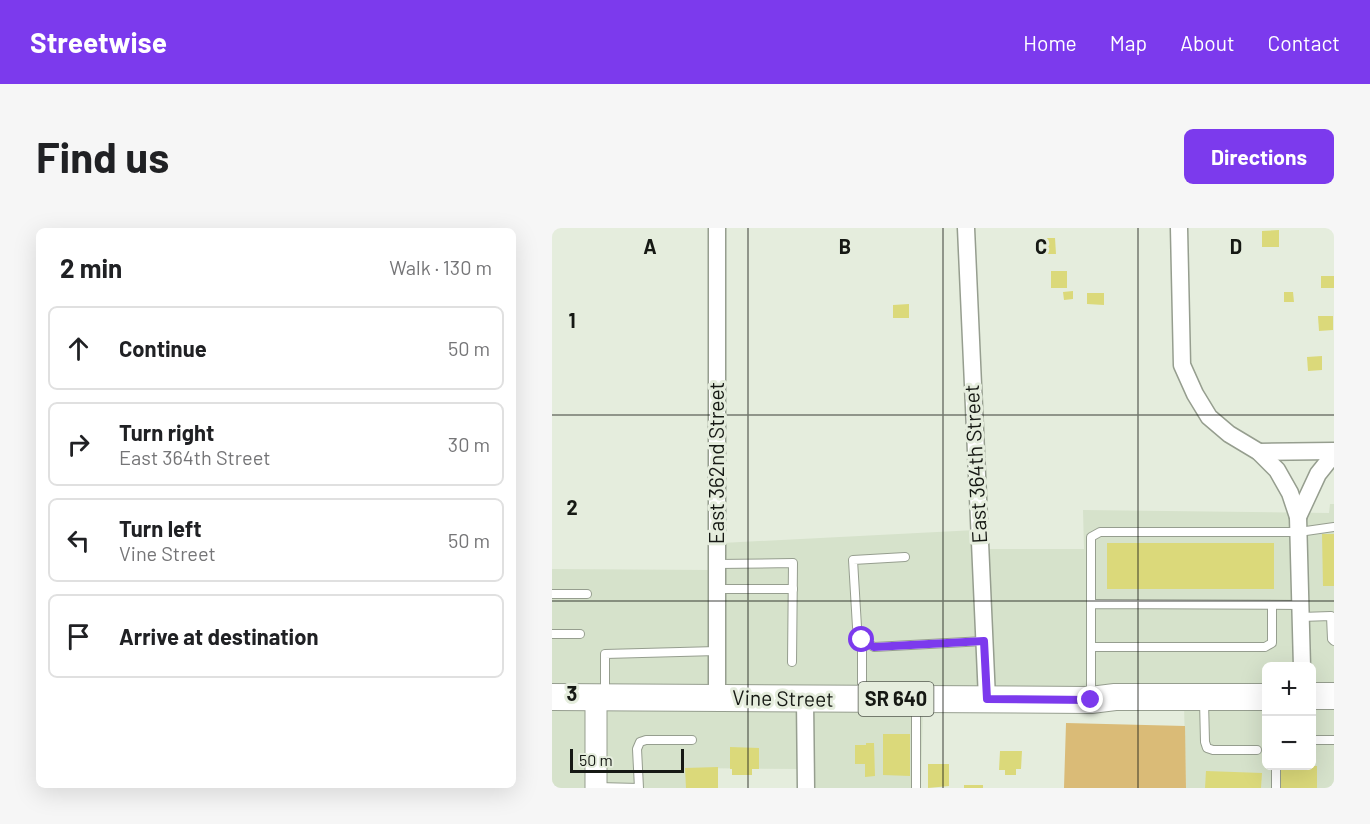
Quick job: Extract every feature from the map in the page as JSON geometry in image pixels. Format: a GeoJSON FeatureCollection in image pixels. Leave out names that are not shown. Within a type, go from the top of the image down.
{"type":"FeatureCollection","features":[{"type":"Feature","properties":{"kind":"main road"},"geometry":{"type":"LineString","coordinates":[[1316,696],[1334,696]]}},
{"type":"Feature","properties":{"kind":"main road","name":"Vine Street"},"geometry":{"type":"LineString","coordinates":[[552,697],[805,700],[1091,700],[1115,697],[1262,697]]}},
{"type":"Feature","properties":{"kind":"street","name":"East 362nd Street"},"geometry":{"type":"LineString","coordinates":[[717,228],[717,698]]}},
{"type":"Feature","properties":{"kind":"street","name":"East 364th Street"},"geometry":{"type":"LineString","coordinates":[[966,228],[987,699]]}},
{"type":"Feature","properties":{"kind":"street"},"geometry":{"type":"LineString","coordinates":[[1179,228],[1182,365],[1195,394],[1209,417],[1229,434],[1259,453],[1277,470],[1290,493],[1299,525],[1302,662]]}},
{"type":"Feature","properties":{"kind":"street"},"geometry":{"type":"LineString","coordinates":[[1259,453],[1334,453]]}},
{"type":"Feature","properties":{"kind":"street"},"geometry":{"type":"LineString","coordinates":[[1299,525],[1318,474],[1334,453]]}},
{"type":"Feature","properties":{"kind":"street"},"geometry":{"type":"LineString","coordinates":[[596,788],[600,698]]}},
{"type":"Feature","properties":{"kind":"street"},"geometry":{"type":"LineString","coordinates":[[805,700],[806,788]]}},
{"type":"Feature","properties":{"kind":"lane"},"geometry":{"type":"LineString","coordinates":[[1091,700],[1092,537],[1100,532],[1299,525],[1334,528]]}},
{"type":"Feature","properties":{"kind":"lane"},"geometry":{"type":"LineString","coordinates":[[861,700],[862,640],[856,627],[854,560],[905,557]]}},
{"type":"Feature","properties":{"kind":"lane"},"geometry":{"type":"LineString","coordinates":[[717,564],[793,563],[792,662]]}},
{"type":"Feature","properties":{"kind":"lane"},"geometry":{"type":"LineString","coordinates":[[717,589],[793,589]]}},
{"type":"Feature","properties":{"kind":"lane"},"geometry":{"type":"LineString","coordinates":[[552,594],[587,594]]}},
{"type":"Feature","properties":{"kind":"lane"},"geometry":{"type":"LineString","coordinates":[[1091,604],[1272,605],[1333,616],[1332,639],[1334,641]]}},
{"type":"Feature","properties":{"kind":"lane"},"geometry":{"type":"LineString","coordinates":[[1092,647],[1265,647],[1272,643],[1272,605]]}},
{"type":"Feature","properties":{"kind":"lane"},"geometry":{"type":"LineString","coordinates":[[552,634],[580,634]]}},
{"type":"Feature","properties":{"kind":"lane"},"geometry":{"type":"LineString","coordinates":[[862,640],[874,647],[984,641]]}},
{"type":"Feature","properties":{"kind":"lane"},"geometry":{"type":"LineString","coordinates":[[600,698],[604,654],[717,651]]}},
{"type":"Feature","properties":{"kind":"lane"},"geometry":{"type":"LineString","coordinates":[[1204,698],[1207,748],[1257,750]]}},
{"type":"Feature","properties":{"kind":"lane"},"geometry":{"type":"LineString","coordinates":[[916,699],[916,788]]}},
{"type":"Feature","properties":{"kind":"lane"},"geometry":{"type":"LineString","coordinates":[[596,788],[639,788],[637,749],[640,742],[692,740]]}},
{"type":"Feature","properties":{"kind":"lane"},"geometry":{"type":"LineString","coordinates":[[1316,740],[1334,740]]}},
{"type":"Feature","properties":{"kind":"lane"},"geometry":{"type":"LineString","coordinates":[[1276,770],[1276,788]]}},
{"type":"Feature","properties":{"kind":"shaded area"},"geometry":{"type":"Polygon","coordinates":[[[1330,504],[1334,504],[1334,691],[1316,691],[1316,662],[1262,662],[1262,692],[991,694],[983,549],[1084,549],[1083,510],[1329,513],[1330,504]]]}},
{"type":"Feature","properties":{"kind":"shaded area"},"geometry":{"type":"Polygon","coordinates":[[[976,530],[983,695],[720,694],[722,543],[976,530]]]}},
{"type":"Feature","properties":{"kind":"shaded area"},"geometry":{"type":"Polygon","coordinates":[[[552,569],[713,570],[713,694],[552,694],[552,569]]]}},
{"type":"Feature","properties":{"kind":"shaded area"},"geometry":{"type":"Polygon","coordinates":[[[552,701],[593,702],[593,788],[552,788],[552,701]]]}},
{"type":"Feature","properties":{"kind":"shaded area"},"geometry":{"type":"Polygon","coordinates":[[[599,702],[802,704],[800,769],[686,768],[686,788],[603,788],[599,702]]]}},
{"type":"Feature","properties":{"kind":"shaded area"},"geometry":{"type":"Polygon","coordinates":[[[809,704],[923,705],[921,788],[809,788],[809,704]]]}},
{"type":"Feature","properties":{"kind":"shaded area"},"geometry":{"type":"Polygon","coordinates":[[[1262,704],[1262,770],[1316,770],[1316,704],[1334,704],[1334,788],[1186,788],[1184,705],[1262,704]]]}},
{"type":"Feature","properties":{"kind":"shaded area"},"geometry":{"type":"Polygon","coordinates":[[[1066,723],[1185,726],[1186,788],[1064,788],[1066,723]]]}},
{"type":"Feature","properties":{"kind":"building"},"geometry":{"type":"Polygon","coordinates":[[[1279,230],[1279,247],[1262,247],[1262,231],[1279,230]]]}},
{"type":"Feature","properties":{"kind":"building"},"geometry":{"type":"Polygon","coordinates":[[[1038,238],[1055,238],[1056,254],[1039,254],[1038,238]]]}},
{"type":"Feature","properties":{"kind":"building"},"geometry":{"type":"Polygon","coordinates":[[[1051,271],[1067,271],[1067,288],[1051,288],[1051,271]]]}},
{"type":"Feature","properties":{"kind":"building"},"geometry":{"type":"Polygon","coordinates":[[[1321,276],[1334,276],[1334,288],[1321,288],[1321,276]]]}},
{"type":"Feature","properties":{"kind":"building"},"geometry":{"type":"Polygon","coordinates":[[[1073,291],[1073,299],[1064,300],[1063,292],[1073,291]]]}},
{"type":"Feature","properties":{"kind":"building"},"geometry":{"type":"Polygon","coordinates":[[[1284,292],[1293,292],[1294,302],[1284,302],[1284,292]]]}},
{"type":"Feature","properties":{"kind":"building"},"geometry":{"type":"Polygon","coordinates":[[[1087,293],[1104,293],[1104,305],[1087,304],[1087,293]]]}},
{"type":"Feature","properties":{"kind":"building"},"geometry":{"type":"Polygon","coordinates":[[[909,304],[909,318],[893,318],[893,305],[909,304]]]}},
{"type":"Feature","properties":{"kind":"building"},"geometry":{"type":"Polygon","coordinates":[[[1318,316],[1333,316],[1333,330],[1319,331],[1318,316]]]}},
{"type":"Feature","properties":{"kind":"building"},"geometry":{"type":"Polygon","coordinates":[[[1322,356],[1322,370],[1308,371],[1307,357],[1322,356]]]}},
{"type":"Feature","properties":{"kind":"building"},"geometry":{"type":"Polygon","coordinates":[[[1322,534],[1334,534],[1334,586],[1323,586],[1322,534]]]}},
{"type":"Feature","properties":{"kind":"building"},"geometry":{"type":"Polygon","coordinates":[[[1107,543],[1274,543],[1274,589],[1107,589],[1107,543]]]}},
{"type":"Feature","properties":{"kind":"building"},"geometry":{"type":"Polygon","coordinates":[[[883,734],[910,734],[910,776],[883,775],[883,734]]]}},
{"type":"Feature","properties":{"kind":"building"},"geometry":{"type":"Polygon","coordinates":[[[866,743],[874,743],[875,776],[865,777],[865,764],[855,764],[855,745],[866,745],[866,743]]]}},
{"type":"Feature","properties":{"kind":"building"},"geometry":{"type":"Polygon","coordinates":[[[730,747],[759,748],[759,769],[752,769],[752,775],[732,775],[730,747]]]}},
{"type":"Feature","properties":{"kind":"building"},"geometry":{"type":"Polygon","coordinates":[[[1000,751],[1022,751],[1021,769],[1016,769],[1016,775],[1005,775],[1005,770],[999,770],[1000,751]]]}},
{"type":"Feature","properties":{"kind":"building"},"geometry":{"type":"Polygon","coordinates":[[[928,764],[949,764],[949,786],[928,788],[928,764]]]}},
{"type":"Feature","properties":{"kind":"building"},"geometry":{"type":"Polygon","coordinates":[[[1317,766],[1317,788],[1281,788],[1281,770],[1316,770],[1317,766]]]}},
{"type":"Feature","properties":{"kind":"building"},"geometry":{"type":"Polygon","coordinates":[[[718,767],[718,788],[686,788],[685,768],[718,767]]]}},
{"type":"Feature","properties":{"kind":"building"},"geometry":{"type":"Polygon","coordinates":[[[1206,771],[1262,773],[1261,788],[1205,788],[1206,771]]]}},
{"type":"Feature","properties":{"kind":"building"},"geometry":{"type":"Polygon","coordinates":[[[964,785],[983,785],[983,788],[964,788],[964,785]]]}},
{"type":"Feature","properties":{"kind":"route"},"geometry":{"type":"LineString","coordinates":[[862,640],[874,647],[984,641],[987,699],[1091,700]]}}]}
